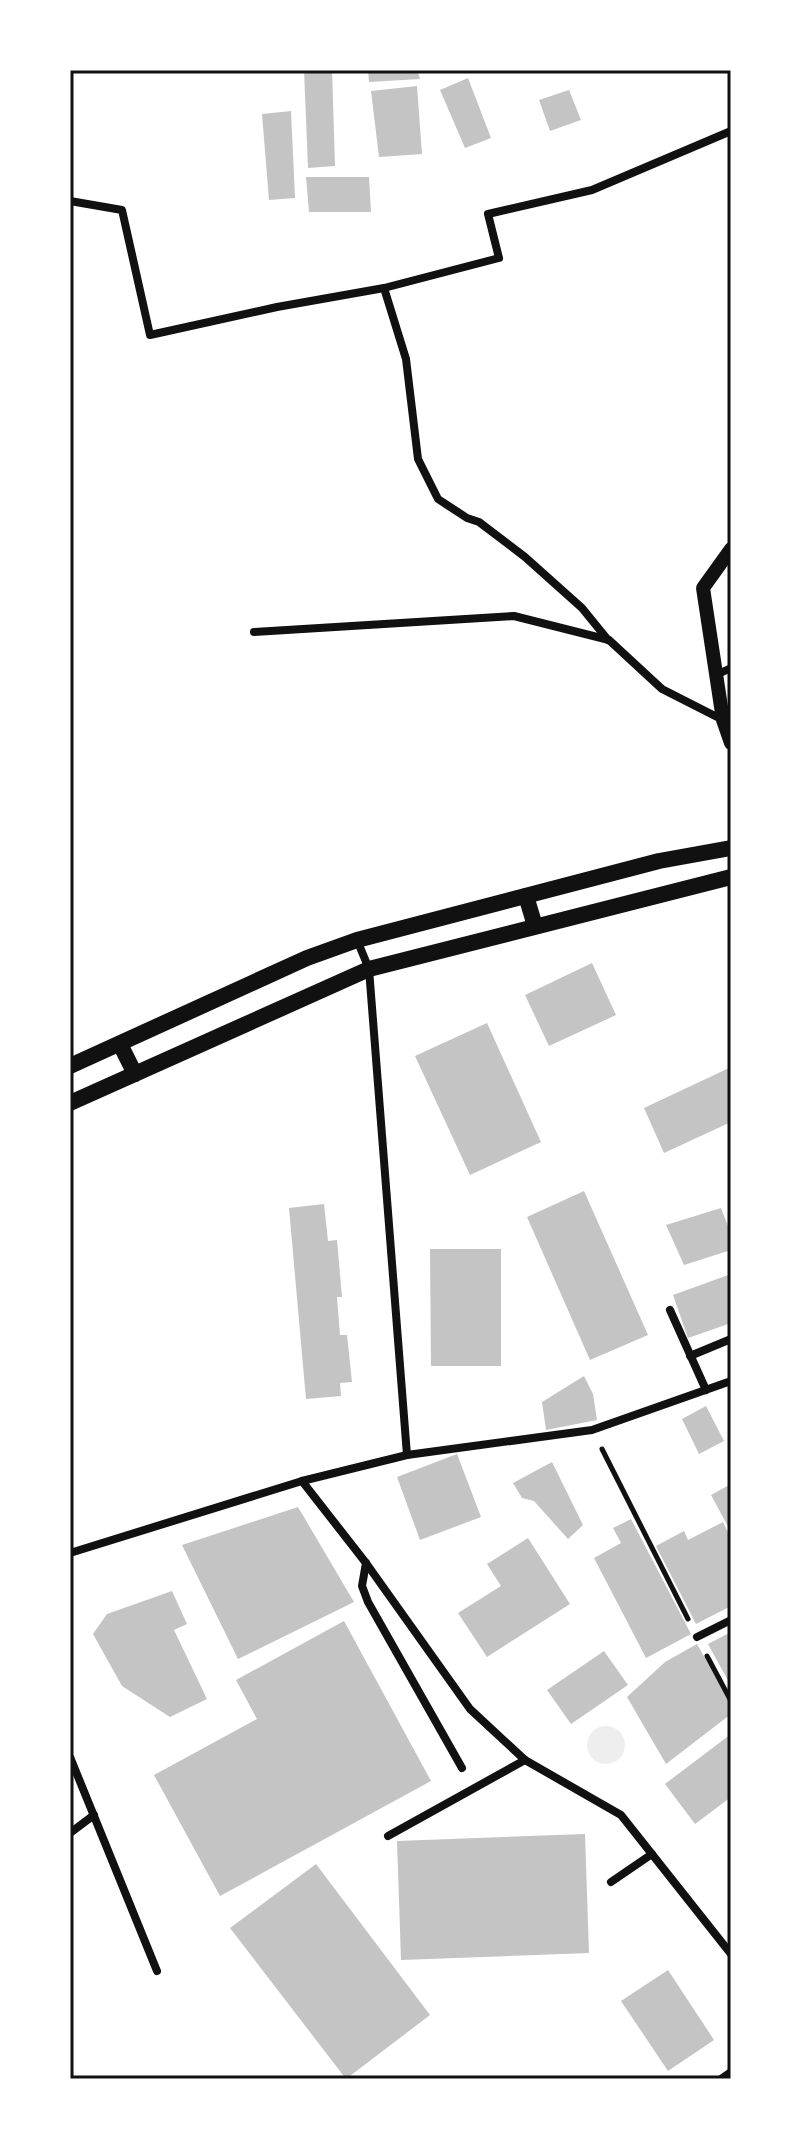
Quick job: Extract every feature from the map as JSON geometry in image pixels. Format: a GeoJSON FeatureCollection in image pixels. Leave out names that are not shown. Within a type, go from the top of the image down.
{"type":"FeatureCollection","features":[{"type":"Feature","properties":{"kind":"main road"},"geometry":{"type":"LineString","coordinates":[[70,1066],[307,958],[357,940],[659,861],[731,848]]}},
{"type":"Feature","properties":{"kind":"main road"},"geometry":{"type":"LineString","coordinates":[[70,1103],[369,969],[731,877]]}},
{"type":"Feature","properties":{"kind":"main road"},"geometry":{"type":"LineString","coordinates":[[526,896],[535,926]]}},
{"type":"Feature","properties":{"kind":"main road"},"geometry":{"type":"LineString","coordinates":[[120,1044],[135,1074]]}},
{"type":"Feature","properties":{"kind":"street"},"geometry":{"type":"LineString","coordinates":[[70,201],[122,210],[150,335],[277,307],[384,288],[499,258],[488,214],[592,190],[731,131]]}},
{"type":"Feature","properties":{"kind":"street"},"geometry":{"type":"LineString","coordinates":[[384,288],[406,359],[418,459],[438,499],[479,522],[525,557],[582,608],[609,640],[662,689],[727,718]]}},
{"type":"Feature","properties":{"kind":"street"},"geometry":{"type":"LineString","coordinates":[[731,549],[703,588],[716,675],[731,743]]}},
{"type":"Feature","properties":{"kind":"street"},"geometry":{"type":"LineString","coordinates":[[254,632],[514,616],[609,640]]}},
{"type":"Feature","properties":{"kind":"street"},"geometry":{"type":"LineString","coordinates":[[716,675],[731,668]]}},
{"type":"Feature","properties":{"kind":"street"},"geometry":{"type":"LineString","coordinates":[[357,940],[369,969],[407,1455]]}},
{"type":"Feature","properties":{"kind":"street"},"geometry":{"type":"LineString","coordinates":[[670,1310],[706,1390]]}},
{"type":"Feature","properties":{"kind":"street"},"geometry":{"type":"LineString","coordinates":[[690,1356],[731,1339]]}},
{"type":"Feature","properties":{"kind":"street"},"geometry":{"type":"LineString","coordinates":[[70,1553],[302,1481],[407,1455],[592,1430],[731,1381]]}},
{"type":"Feature","properties":{"kind":"street"},"geometry":{"type":"LineString","coordinates":[[302,1481],[366,1563],[470,1709],[525,1760],[621,1815],[731,1954]]}},
{"type":"Feature","properties":{"kind":"street"},"geometry":{"type":"LineString","coordinates":[[366,1563],[362,1586],[368,1602],[462,1768]]}},
{"type":"Feature","properties":{"kind":"street"},"geometry":{"type":"LineString","coordinates":[[697,1637],[731,1620]]}},
{"type":"Feature","properties":{"kind":"street"},"geometry":{"type":"LineString","coordinates":[[70,1757],[157,1971]]}},
{"type":"Feature","properties":{"kind":"street"},"geometry":{"type":"LineString","coordinates":[[388,1836],[525,1760]]}},
{"type":"Feature","properties":{"kind":"street"},"geometry":{"type":"LineString","coordinates":[[70,1833],[94,1815]]}},
{"type":"Feature","properties":{"kind":"street"},"geometry":{"type":"LineString","coordinates":[[611,1882],[652,1854]]}},
{"type":"Feature","properties":{"kind":"street"},"geometry":{"type":"LineString","coordinates":[[721,2079],[731,2072]]}},
{"type":"Feature","properties":{"kind":"path"},"geometry":{"type":"LineString","coordinates":[[592,1430],[731,1701]]}},
{"type":"Feature","properties":{"kind":"shaded area"},"geometry":{"type":"Polygon","coordinates":[[[606,1726],[619,1732],[625,1745],[619,1758],[606,1764],[593,1758],[587,1745],[593,1732],[606,1726]]]}},
{"type":"Feature","properties":{"kind":"building"},"geometry":{"type":"Polygon","coordinates":[[[304,70],[332,70],[335,166],[308,168],[304,70]]]}},
{"type":"Feature","properties":{"kind":"building"},"geometry":{"type":"Polygon","coordinates":[[[368,70],[417,70],[420,79],[369,82],[368,70]]]}},
{"type":"Feature","properties":{"kind":"building"},"geometry":{"type":"Polygon","coordinates":[[[468,78],[491,138],[465,148],[440,90],[468,78]]]}},
{"type":"Feature","properties":{"kind":"building"},"geometry":{"type":"Polygon","coordinates":[[[417,86],[422,154],[379,157],[371,91],[417,86]]]}},
{"type":"Feature","properties":{"kind":"building"},"geometry":{"type":"Polygon","coordinates":[[[569,90],[581,120],[550,131],[539,100],[569,90]]]}},
{"type":"Feature","properties":{"kind":"building"},"geometry":{"type":"Polygon","coordinates":[[[291,111],[295,198],[269,200],[262,114],[291,111]]]}},
{"type":"Feature","properties":{"kind":"building"},"geometry":{"type":"Polygon","coordinates":[[[306,177],[369,177],[371,212],[309,212],[306,177]]]}},
{"type":"Feature","properties":{"kind":"building"},"geometry":{"type":"Polygon","coordinates":[[[592,963],[616,1015],[549,1046],[525,995],[592,963]]]}},
{"type":"Feature","properties":{"kind":"building"},"geometry":{"type":"Polygon","coordinates":[[[487,1023],[541,1142],[470,1175],[415,1056],[487,1023]]]}},
{"type":"Feature","properties":{"kind":"building"},"geometry":{"type":"Polygon","coordinates":[[[729,1068],[731,1122],[664,1153],[644,1108],[729,1068]]]}},
{"type":"Feature","properties":{"kind":"building"},"geometry":{"type":"Polygon","coordinates":[[[584,1191],[648,1335],[590,1360],[527,1217],[584,1191]]]}},
{"type":"Feature","properties":{"kind":"building"},"geometry":{"type":"Polygon","coordinates":[[[324,1204],[328,1241],[337,1240],[342,1297],[337,1297],[340,1335],[347,1335],[352,1382],[340,1383],[341,1396],[306,1399],[289,1208],[324,1204]]]}},
{"type":"Feature","properties":{"kind":"building"},"geometry":{"type":"Polygon","coordinates":[[[721,1208],[731,1234],[731,1250],[684,1265],[666,1225],[721,1208]]]}},
{"type":"Feature","properties":{"kind":"building"},"geometry":{"type":"Polygon","coordinates":[[[430,1249],[501,1249],[501,1366],[431,1366],[430,1249]]]}},
{"type":"Feature","properties":{"kind":"building"},"geometry":{"type":"Polygon","coordinates":[[[731,1274],[731,1323],[688,1338],[673,1295],[731,1274]]]}},
{"type":"Feature","properties":{"kind":"building"},"geometry":{"type":"Polygon","coordinates":[[[584,1376],[593,1394],[597,1420],[546,1430],[542,1402],[584,1376]]]}},
{"type":"Feature","properties":{"kind":"building"},"geometry":{"type":"Polygon","coordinates":[[[706,1406],[724,1441],[699,1454],[682,1419],[706,1406]]]}},
{"type":"Feature","properties":{"kind":"building"},"geometry":{"type":"Polygon","coordinates":[[[457,1454],[481,1517],[420,1540],[397,1477],[457,1454]]]}},
{"type":"Feature","properties":{"kind":"building"},"geometry":{"type":"Polygon","coordinates":[[[552,1462],[583,1525],[568,1539],[534,1501],[522,1498],[513,1483],[552,1462]]]}},
{"type":"Feature","properties":{"kind":"building"},"geometry":{"type":"Polygon","coordinates":[[[731,1484],[731,1532],[711,1495],[731,1484]]]}},
{"type":"Feature","properties":{"kind":"building"},"geometry":{"type":"Polygon","coordinates":[[[298,1507],[354,1602],[238,1659],[182,1545],[298,1507]]]}},
{"type":"Feature","properties":{"kind":"building"},"geometry":{"type":"Polygon","coordinates":[[[631,1519],[691,1634],[646,1658],[594,1558],[621,1543],[613,1528],[631,1519]]]}},
{"type":"Feature","properties":{"kind":"building"},"geometry":{"type":"Polygon","coordinates":[[[723,1522],[731,1539],[731,1606],[696,1624],[656,1546],[684,1531],[688,1540],[723,1522]]]}},
{"type":"Feature","properties":{"kind":"building"},"geometry":{"type":"Polygon","coordinates":[[[528,1538],[570,1604],[487,1657],[458,1613],[501,1586],[487,1564],[528,1538]]]}},
{"type":"Feature","properties":{"kind":"building"},"geometry":{"type":"Polygon","coordinates":[[[172,1591],[187,1624],[174,1630],[207,1699],[170,1717],[122,1686],[93,1634],[107,1614],[172,1591]]]}},
{"type":"Feature","properties":{"kind":"building"},"geometry":{"type":"Polygon","coordinates":[[[344,1621],[431,1781],[220,1896],[154,1775],[257,1719],[236,1680],[344,1621]]]}},
{"type":"Feature","properties":{"kind":"building"},"geometry":{"type":"Polygon","coordinates":[[[731,1632],[731,1686],[708,1644],[731,1632]]]}},
{"type":"Feature","properties":{"kind":"building"},"geometry":{"type":"Polygon","coordinates":[[[697,1644],[731,1705],[731,1714],[666,1764],[627,1697],[665,1662],[697,1644]]]}},
{"type":"Feature","properties":{"kind":"building"},"geometry":{"type":"Polygon","coordinates":[[[604,1651],[628,1685],[571,1724],[547,1690],[604,1651]]]}},
{"type":"Feature","properties":{"kind":"building"},"geometry":{"type":"Polygon","coordinates":[[[731,1734],[731,1797],[695,1824],[665,1784],[731,1734]]]}},
{"type":"Feature","properties":{"kind":"building"},"geometry":{"type":"Polygon","coordinates":[[[585,1834],[589,1953],[401,1960],[397,1841],[585,1834]]]}},
{"type":"Feature","properties":{"kind":"building"},"geometry":{"type":"Polygon","coordinates":[[[316,1864],[430,2015],[346,2079],[230,1928],[316,1864]]]}},
{"type":"Feature","properties":{"kind":"building"},"geometry":{"type":"Polygon","coordinates":[[[668,1970],[714,2040],[668,2071],[621,2001],[668,1970]]]}}]}
